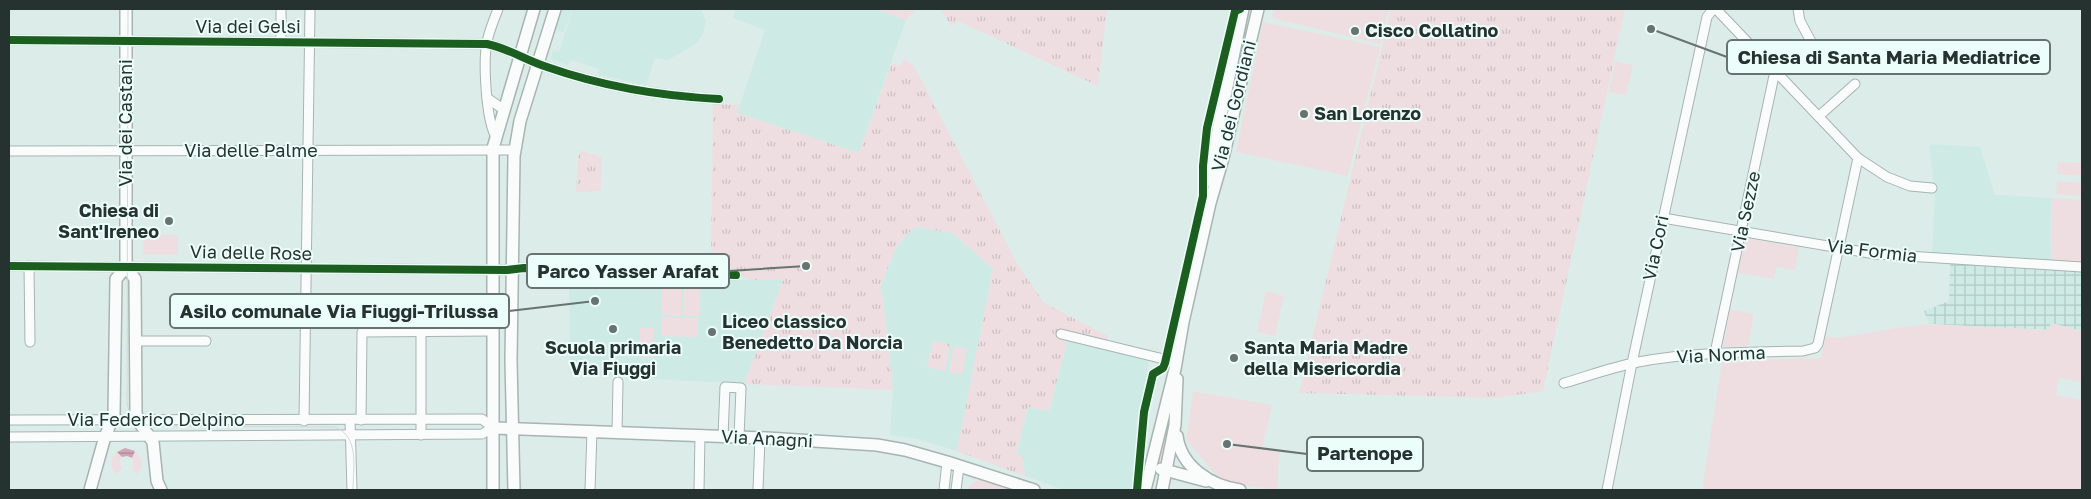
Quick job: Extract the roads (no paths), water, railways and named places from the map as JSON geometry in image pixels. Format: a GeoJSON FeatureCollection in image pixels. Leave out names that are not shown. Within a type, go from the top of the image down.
{"type":"FeatureCollection","features":[{"type":"Feature","properties":{"kind":"street","name":"Via dei Castani"},"geometry":{"type":"LineString","coordinates":[[126,9],[126,267]]}},
{"type":"Feature","properties":{"kind":"street"},"geometry":{"type":"LineString","coordinates":[[281,9],[281,42]]}},
{"type":"Feature","properties":{"kind":"street"},"geometry":{"type":"LineString","coordinates":[[304,420],[310,9]]}},
{"type":"Feature","properties":{"kind":"street"},"geometry":{"type":"LineString","coordinates":[[495,135],[490,123],[487,98],[486,44],[498,9]]}},
{"type":"Feature","properties":{"kind":"street"},"geometry":{"type":"LineString","coordinates":[[492,490],[493,150],[495,135],[534,9]]}},
{"type":"Feature","properties":{"kind":"street"},"geometry":{"type":"LineString","coordinates":[[514,490],[511,361],[514,150],[520,121],[554,9]]}},
{"type":"Feature","properties":{"kind":"street","name":"Via dei Gordiani"},"geometry":{"type":"LineString","coordinates":[[1210,203],[1218,130],[1244,9]]}},
{"type":"Feature","properties":{"kind":"street","name":"Via dei Gordiani"},"geometry":{"type":"LineString","coordinates":[[1147,485],[1210,203],[1223,158],[1258,9]]}},
{"type":"Feature","properties":{"kind":"street"},"geometry":{"type":"LineString","coordinates":[[1715,9],[1858,158],[1893,180],[1910,186],[1932,188]]}},
{"type":"Feature","properties":{"kind":"street","name":"Via Cori"},"geometry":{"type":"LineString","coordinates":[[1607,490],[1632,363],[1707,17],[1715,9]]}},
{"type":"Feature","properties":{"kind":"street"},"geometry":{"type":"LineString","coordinates":[[1798,9],[1800,22],[1814,46]]}},
{"type":"Feature","properties":{"kind":"street","name":"Via dei Gelsi"},"geometry":{"type":"LineString","coordinates":[[9,40],[486,44],[519,54],[554,69],[630,90],[719,99]]}},
{"type":"Feature","properties":{"kind":"street","name":"Via Sezze"},"geometry":{"type":"LineString","coordinates":[[1716,353],[1775,71]]}},
{"type":"Feature","properties":{"kind":"street"},"geometry":{"type":"LineString","coordinates":[[1819,116],[1855,84]]}},
{"type":"Feature","properties":{"kind":"street"},"geometry":{"type":"LineString","coordinates":[[487,98],[503,109]]}},
{"type":"Feature","properties":{"kind":"street","name":"Via delle Palme"},"geometry":{"type":"LineString","coordinates":[[9,151],[514,150]]}},
{"type":"Feature","properties":{"kind":"street"},"geometry":{"type":"LineString","coordinates":[[1839,249],[1858,158]]}},
{"type":"Feature","properties":{"kind":"street","name":"Via Formia"},"geometry":{"type":"LineString","coordinates":[[1663,218],[1839,249],[1884,255],[2082,267]]}},
{"type":"Feature","properties":{"kind":"street","name":"Via Norma"},"geometry":{"type":"LineString","coordinates":[[1564,383],[1632,363],[1716,353],[1811,350],[1818,344],[1839,249]]}},
{"type":"Feature","properties":{"kind":"street","name":"Via delle Rose"},"geometry":{"type":"LineString","coordinates":[[9,266],[492,270],[524,268],[736,275]]}},
{"type":"Feature","properties":{"kind":"street"},"geometry":{"type":"LineString","coordinates":[[29,266],[30,342]]}},
{"type":"Feature","properties":{"kind":"street"},"geometry":{"type":"LineString","coordinates":[[90,490],[105,436],[113,420],[116,279],[126,267],[135,279],[138,420],[149,435],[154,446],[157,481],[161,490]]}},
{"type":"Feature","properties":{"kind":"street"},"geometry":{"type":"LineString","coordinates":[[421,331],[421,434],[482,434],[493,428]]}},
{"type":"Feature","properties":{"kind":"street"},"geometry":{"type":"LineString","coordinates":[[492,331],[362,332],[361,420],[482,419],[493,428]]}},
{"type":"Feature","properties":{"kind":"street"},"geometry":{"type":"LineString","coordinates":[[1061,334],[1176,362]]}},
{"type":"Feature","properties":{"kind":"street"},"geometry":{"type":"LineString","coordinates":[[136,341],[206,341]]}},
{"type":"Feature","properties":{"kind":"street","name":"Via dei Gordiani"},"geometry":{"type":"LineString","coordinates":[[1162,490],[1175,425],[1176,362]]}},
{"type":"Feature","properties":{"kind":"street"},"geometry":{"type":"LineString","coordinates":[[617,432],[618,382]]}},
{"type":"Feature","properties":{"kind":"street"},"geometry":{"type":"LineString","coordinates":[[723,436],[725,387],[741,388],[739,437]]}},
{"type":"Feature","properties":{"kind":"street","name":"Via Federico Delpino"},"geometry":{"type":"LineString","coordinates":[[9,420],[361,420]]}},
{"type":"Feature","properties":{"kind":"street"},"geometry":{"type":"LineString","coordinates":[[350,420],[352,490]]}},
{"type":"Feature","properties":{"kind":"street"},"geometry":{"type":"LineString","coordinates":[[1175,425],[1178,446],[1182,454],[1210,482]]}},
{"type":"Feature","properties":{"kind":"street","name":"Via Anagni"},"geometry":{"type":"LineString","coordinates":[[493,428],[723,436],[876,446],[905,450],[1034,490]]}},
{"type":"Feature","properties":{"kind":"street"},"geometry":{"type":"LineString","coordinates":[[590,490],[592,430]]}},
{"type":"Feature","properties":{"kind":"street","name":"Via Federico Delpino"},"geometry":{"type":"LineString","coordinates":[[9,437],[421,434]]}},
{"type":"Feature","properties":{"kind":"street"},"geometry":{"type":"LineString","coordinates":[[699,490],[700,435]]}},
{"type":"Feature","properties":{"kind":"street"},"geometry":{"type":"LineString","coordinates":[[758,490],[760,438]]}},
{"type":"Feature","properties":{"kind":"street"},"geometry":{"type":"LineString","coordinates":[[944,490],[947,462]]}},
{"type":"Feature","properties":{"kind":"street"},"geometry":{"type":"LineString","coordinates":[[956,490],[959,466]]}},
{"type":"Feature","properties":{"kind":"street"},"geometry":{"type":"LineString","coordinates":[[1147,485],[1156,470],[1167,470],[1192,476],[1227,489],[1240,490]]}},
{"type":"Feature","properties":{"kind":"street"},"geometry":{"type":"LineString","coordinates":[[1162,490],[1172,479],[1192,476]]}},
{"type":"Feature","properties":{"kind":"tram line"},"geometry":{"type":"LineString","coordinates":[[128,9],[127,402],[130,412],[135,419],[143,424],[153,426],[335,427],[343,432],[352,446],[354,463],[353,490]]}},
{"type":"Feature","properties":{"kind":"place","name":"Chiesa di Santa Maria Mediatrice"},"geometry":{"type":"Point","coordinates":[1651,29]}},
{"type":"Feature","properties":{"kind":"place","name":"Cisco Collatino"},"geometry":{"type":"Point","coordinates":[1355,31]}},
{"type":"Feature","properties":{"kind":"place","name":"San Lorenzo"},"geometry":{"type":"Point","coordinates":[1304,114]}},
{"type":"Feature","properties":{"kind":"place","name":"Chiesa di Sant'Ireneo"},"geometry":{"type":"Point","coordinates":[169,221]}},
{"type":"Feature","properties":{"kind":"place","name":"Parco Yasser Arafat"},"geometry":{"type":"Point","coordinates":[806,266]}},
{"type":"Feature","properties":{"kind":"place","name":"Asilo comunale Via Fiuggi-Trilussa"},"geometry":{"type":"Point","coordinates":[595,301]}},
{"type":"Feature","properties":{"kind":"place","name":"Scuola primaria Via Fiuggi"},"geometry":{"type":"Point","coordinates":[613,329]}},
{"type":"Feature","properties":{"kind":"place","name":"Liceo classico Benedetto Da Norcia"},"geometry":{"type":"Point","coordinates":[712,332]}},
{"type":"Feature","properties":{"kind":"place","name":"Santa Maria Madre della Misericordia"},"geometry":{"type":"Point","coordinates":[1234,358]}},
{"type":"Feature","properties":{"kind":"place","name":"Partenope"},"geometry":{"type":"Point","coordinates":[1227,444]}}]}
